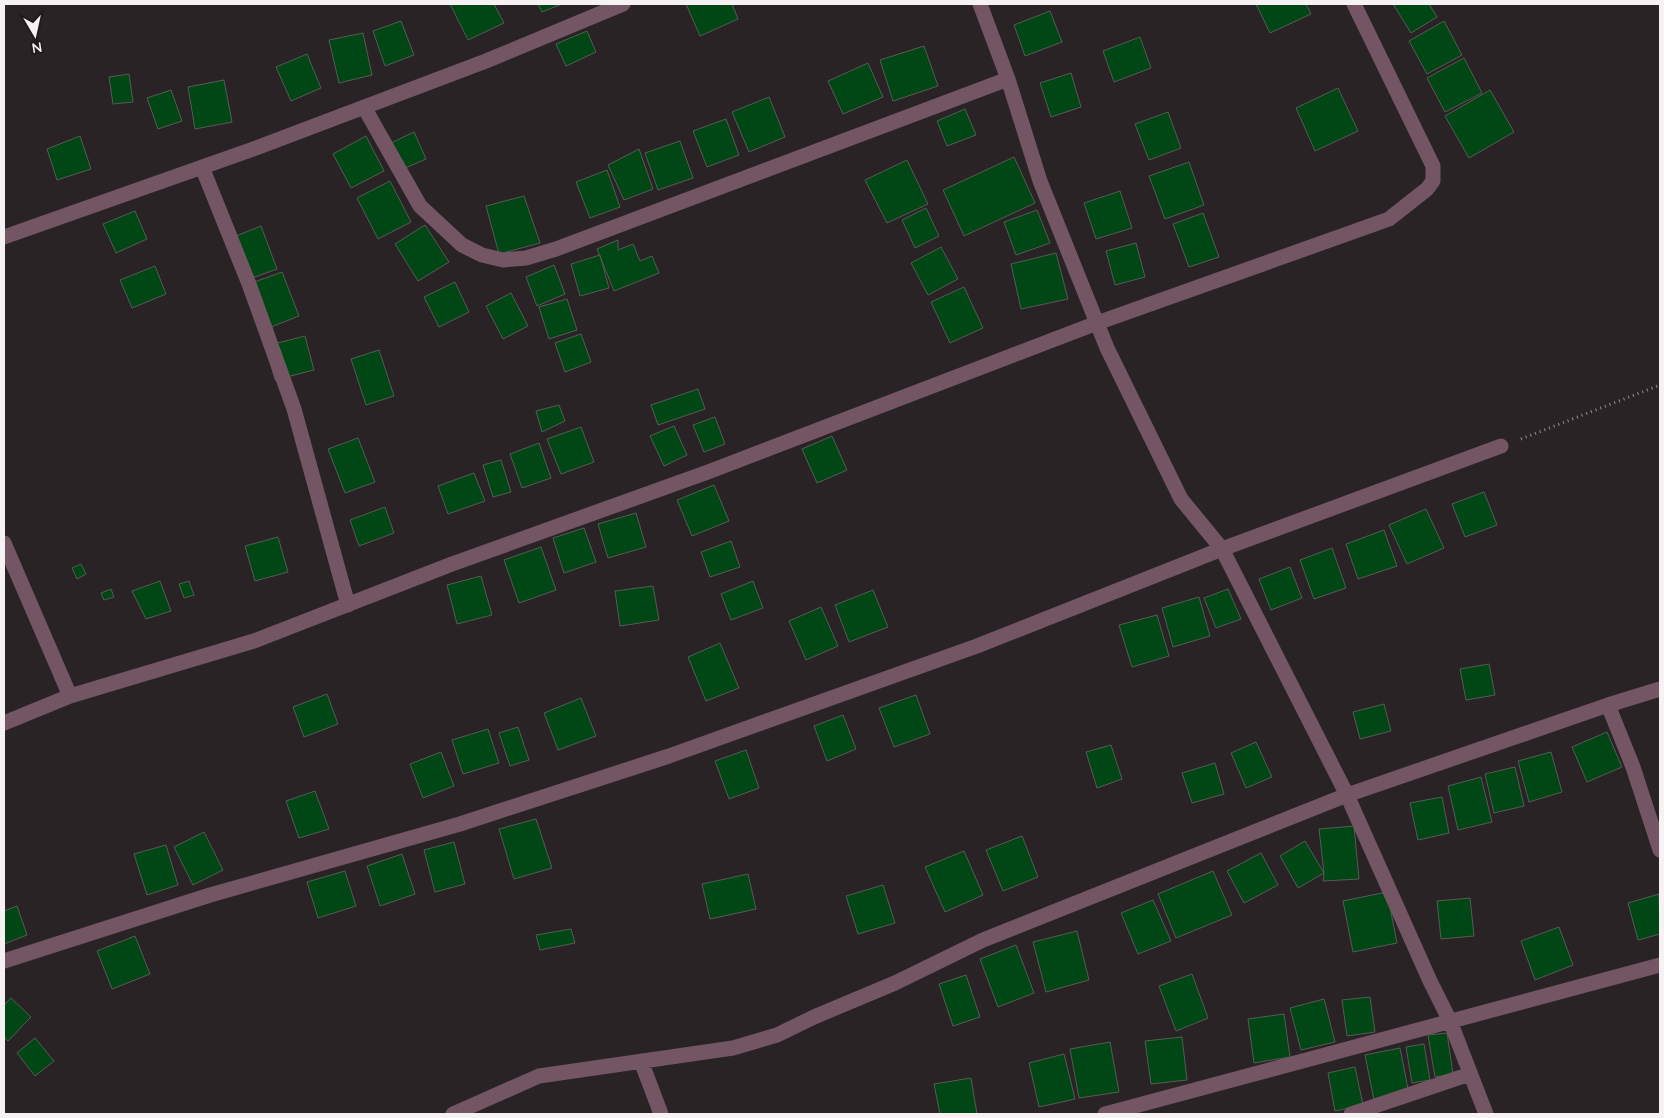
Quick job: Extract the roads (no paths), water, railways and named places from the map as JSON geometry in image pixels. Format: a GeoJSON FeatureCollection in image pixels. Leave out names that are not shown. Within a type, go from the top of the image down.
{"type":"FeatureCollection","features":[{"type":"Feature","properties":{"kind":"street"},"geometry":{"type":"LineString","coordinates":[[4,237],[364,107],[486,61],[623,4]]}},
{"type":"Feature","properties":{"kind":"street"},"geometry":{"type":"LineString","coordinates":[[980,4],[1008,80],[1040,181],[1107,348],[1181,499],[1222,550],[1348,795],[1430,981],[1450,1021],[1486,1114]]}},
{"type":"Feature","properties":{"kind":"street"},"geometry":{"type":"LineString","coordinates":[[4,723],[70,696],[254,641],[452,564],[708,472],[1097,323],[1389,219],[1427,189],[1433,181],[1433,166],[1354,4]]}},
{"type":"Feature","properties":{"kind":"street"},"geometry":{"type":"LineString","coordinates":[[364,107],[420,206],[462,245],[482,255],[503,260],[526,258],[556,249],[1008,80]]}},
{"type":"Feature","properties":{"kind":"street"},"geometry":{"type":"LineString","coordinates":[[202,167],[250,284],[294,409],[348,605]]}},
{"type":"Feature","properties":{"kind":"street"},"geometry":{"type":"LineString","coordinates":[[4,961],[210,895],[460,824],[669,756],[977,646],[1222,550],[1501,446]]}},
{"type":"Feature","properties":{"kind":"street"},"geometry":{"type":"LineString","coordinates":[[4,543],[70,696]]}},
{"type":"Feature","properties":{"kind":"street"},"geometry":{"type":"LineString","coordinates":[[453,1114],[539,1076],[733,1048],[777,1035],[814,1017],[895,983],[982,940],[1348,795],[1608,705],[1660,690]]}},
{"type":"Feature","properties":{"kind":"street"},"geometry":{"type":"LineString","coordinates":[[1608,705],[1633,767],[1660,850]]}},
{"type":"Feature","properties":{"kind":"street"},"geometry":{"type":"LineString","coordinates":[[1105,1114],[1660,965]]}},
{"type":"Feature","properties":{"kind":"street"},"geometry":{"type":"LineString","coordinates":[[641,1061],[661,1114]]}},
{"type":"Feature","properties":{"kind":"street"},"geometry":{"type":"LineString","coordinates":[[1351,1114],[1470,1074]]}}]}
